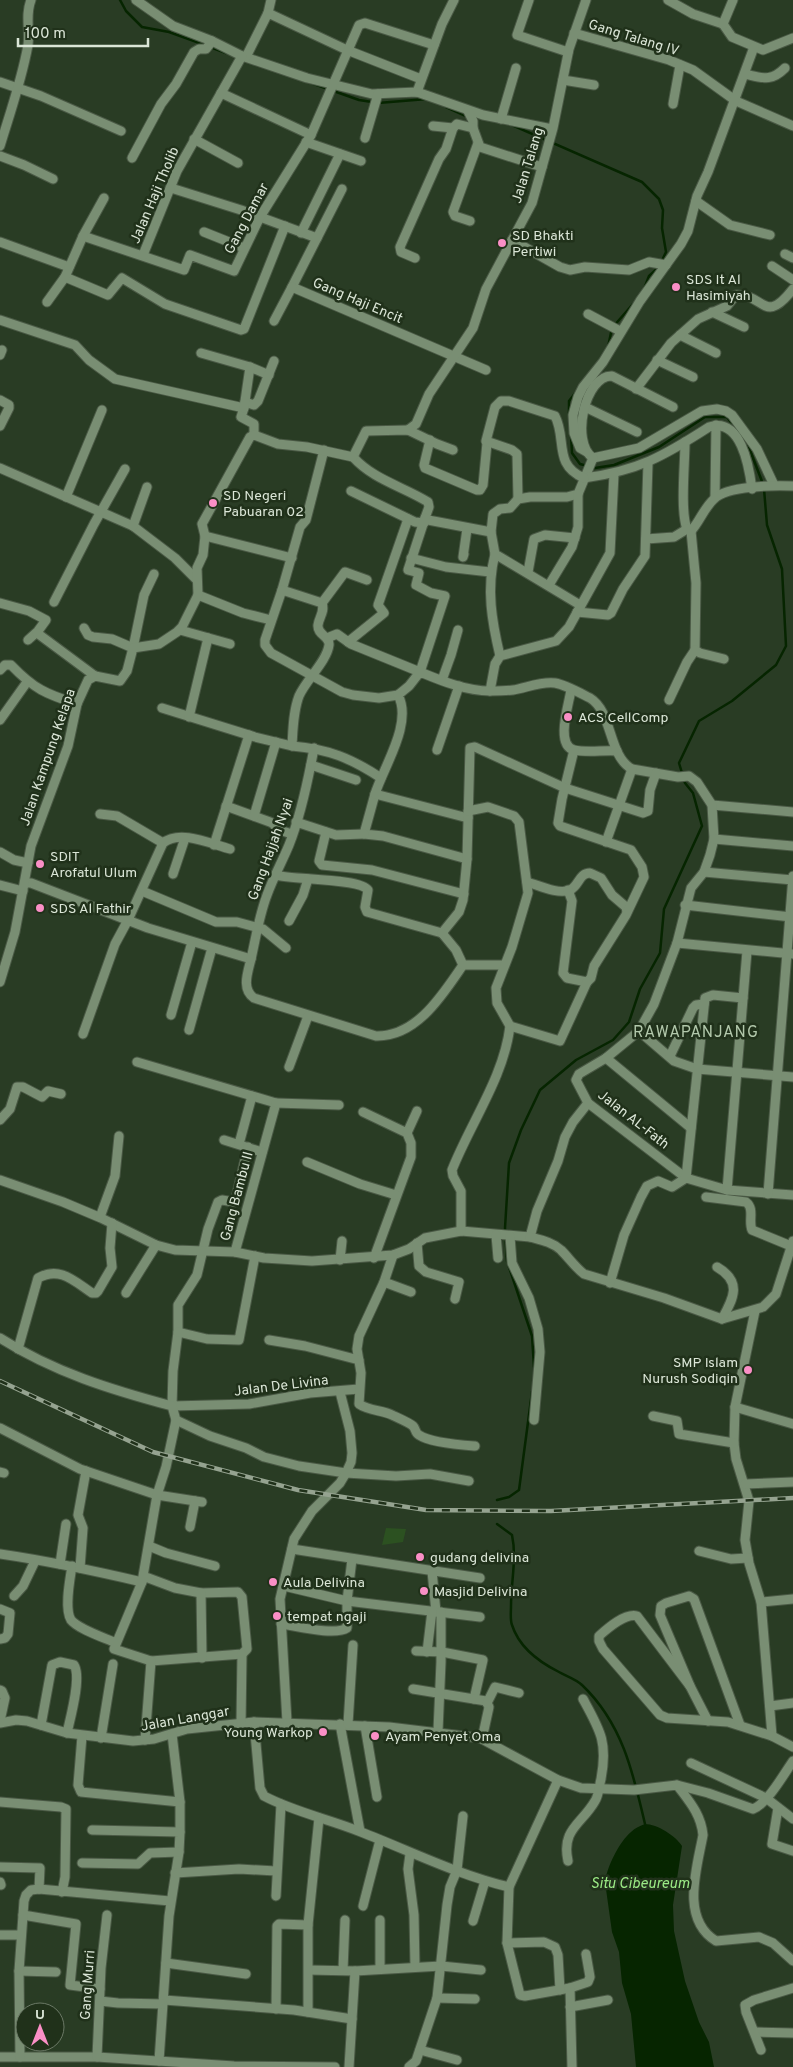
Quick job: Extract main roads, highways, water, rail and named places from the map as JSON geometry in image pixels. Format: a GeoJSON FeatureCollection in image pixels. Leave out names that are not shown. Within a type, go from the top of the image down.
{"type":"FeatureCollection","features":[{"type":"Feature","properties":{"kind":"water","name":"Situ Cibeureum"},"geometry":{"type":"Polygon","coordinates":[[[645,1824],[666,1831],[682,1846],[673,1905],[674,1931],[685,1981],[699,2022],[709,2042],[714,2067],[636,2067],[631,2014],[622,1983],[619,1952],[612,1932],[605,1882],[611,1862],[622,1842],[638,1827],[645,1824]]]}},
{"type":"Feature","properties":{"kind":"waterway"},"geometry":{"type":"LineString","coordinates":[[120,0],[126,11],[142,27],[169,32],[205,45]]}},
{"type":"Feature","properties":{"kind":"waterway"},"geometry":{"type":"LineString","coordinates":[[210,47],[226,53]]}},
{"type":"Feature","properties":{"kind":"waterway"},"geometry":{"type":"LineString","coordinates":[[311,83],[359,100],[372,102]]}},
{"type":"Feature","properties":{"kind":"waterway"},"geometry":{"type":"LineString","coordinates":[[378,103],[427,99]]}},
{"type":"Feature","properties":{"kind":"waterway"},"geometry":{"type":"LineString","coordinates":[[446,107],[468,117]]}},
{"type":"Feature","properties":{"kind":"waterway"},"geometry":{"type":"LineString","coordinates":[[507,123],[642,182],[659,199],[663,210],[662,228],[666,252],[659,267],[649,276],[644,289]]}},
{"type":"Feature","properties":{"kind":"waterway"},"geometry":{"type":"LineString","coordinates":[[608,347],[612,328],[633,304]]}},
{"type":"Feature","properties":{"kind":"waterway"},"geometry":{"type":"LineString","coordinates":[[569,415],[569,401],[576,392]]}},
{"type":"Feature","properties":{"kind":"waterway"},"geometry":{"type":"LineString","coordinates":[[571,435],[572,453],[580,464],[595,468],[614,465],[659,447],[705,417],[727,417],[748,445],[763,484]]}},
{"type":"Feature","properties":{"kind":"waterway"},"geometry":{"type":"LineString","coordinates":[[534,1367],[532,1336],[507,1261],[505,1228],[509,1163],[521,1130],[540,1090],[576,1060],[613,1040],[629,1022],[640,989],[660,953],[664,909],[702,826],[693,793],[685,783],[679,763],[699,721],[732,701],[776,665],[786,646],[782,569],[767,525],[764,489]]}},
{"type":"Feature","properties":{"kind":"waterway"},"geometry":{"type":"LineString","coordinates":[[497,1500],[509,1497],[519,1490],[532,1392]]}},
{"type":"Feature","properties":{"kind":"waterway"},"geometry":{"type":"LineString","coordinates":[[497,1524],[512,1535],[514,1561],[511,1623],[515,1633],[537,1659],[582,1685],[607,1715],[624,1749],[636,1786],[645,1824]]}},
{"type":"Feature","properties":{"kind":"railway"},"geometry":{"type":"LineString","coordinates":[[0,1381],[153,1452],[298,1490],[426,1510],[551,1511],[793,1498]]}},
{"type":"Feature","properties":{"kind":"place","name":"SD Bhakti Pertiwi"},"geometry":{"type":"Point","coordinates":[502,243]}},
{"type":"Feature","properties":{"kind":"place","name":"SDS It Al Hasimiyah"},"geometry":{"type":"Point","coordinates":[676,287]}},
{"type":"Feature","properties":{"kind":"place","name":"SD Negeri Pabuaran 02"},"geometry":{"type":"Point","coordinates":[213,503]}},
{"type":"Feature","properties":{"kind":"place","name":"ACS CellComp"},"geometry":{"type":"Point","coordinates":[568,717]}},
{"type":"Feature","properties":{"kind":"place","name":"SDIT Arofatul Ulum"},"geometry":{"type":"Point","coordinates":[40,864]}},
{"type":"Feature","properties":{"kind":"place","name":"SDS Al Fathir"},"geometry":{"type":"Point","coordinates":[40,908]}},
{"type":"Feature","properties":{"kind":"place","name":"SMP Islam Nurush Sodiqin"},"geometry":{"type":"Point","coordinates":[748,1370]}},
{"type":"Feature","properties":{"kind":"place","name":"gudang delivina"},"geometry":{"type":"Point","coordinates":[420,1557]}},
{"type":"Feature","properties":{"kind":"place","name":"Aula Delivina"},"geometry":{"type":"Point","coordinates":[273,1582]}},
{"type":"Feature","properties":{"kind":"place","name":"Masjid Delivina"},"geometry":{"type":"Point","coordinates":[424,1591]}},
{"type":"Feature","properties":{"kind":"place","name":"tempat ngaji"},"geometry":{"type":"Point","coordinates":[277,1616]}},
{"type":"Feature","properties":{"kind":"place","name":"Young Warkop"},"geometry":{"type":"Point","coordinates":[323,1732]}},
{"type":"Feature","properties":{"kind":"place","name":"Ayam Penyet Oma"},"geometry":{"type":"Point","coordinates":[375,1736]}},
{"type":"Feature","properties":{"kind":"district","name":"RAWAPANJANG"},"geometry":{"type":"Point","coordinates":[696,1031]}}]}
